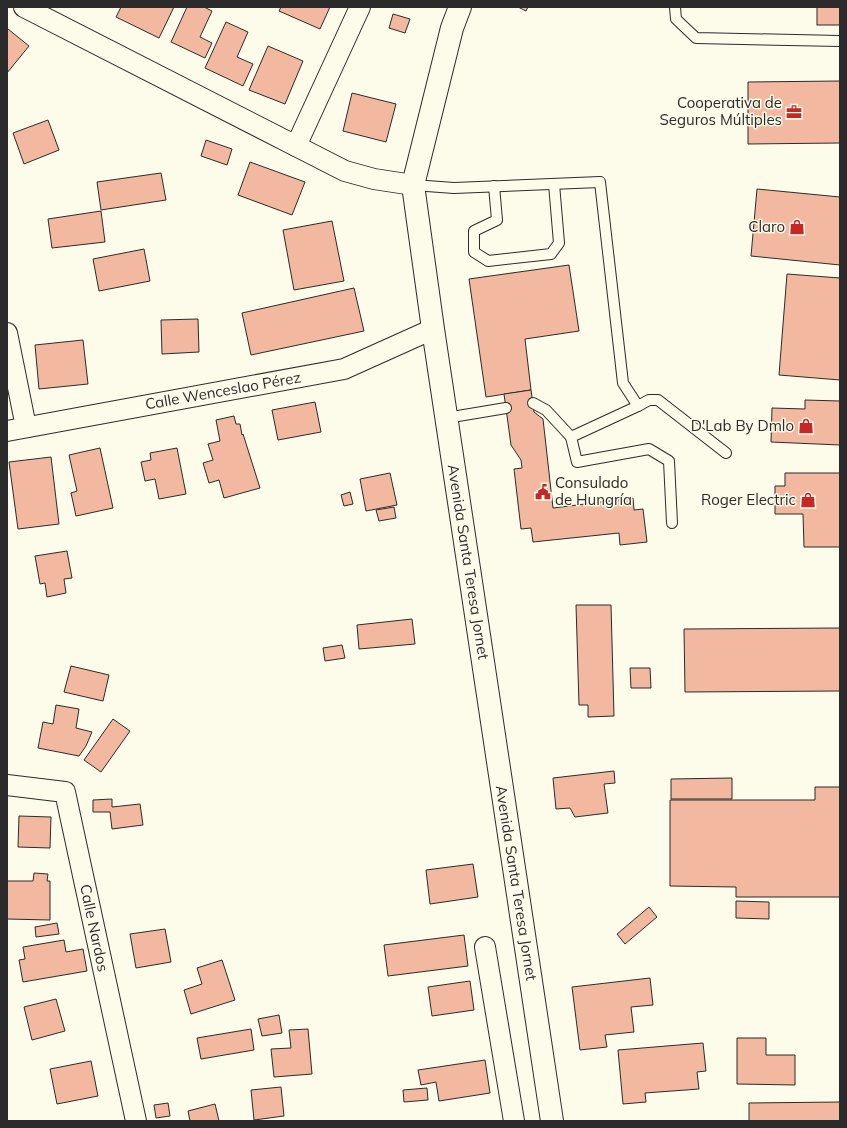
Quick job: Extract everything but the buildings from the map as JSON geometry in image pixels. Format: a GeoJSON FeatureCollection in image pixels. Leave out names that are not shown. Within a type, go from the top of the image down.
{"type":"FeatureCollection","features":[{"type":"Feature","properties":{"kind":"main road","name":"Avenida Santa Teresa Jornet"},"geometry":{"type":"LineString","coordinates":[[460,7],[452,28],[413,185],[446,418],[552,1121]]}},
{"type":"Feature","properties":{"kind":"street"},"geometry":{"type":"LineString","coordinates":[[24,7],[345,171],[374,179],[413,185]]}},
{"type":"Feature","properties":{"kind":"street"},"geometry":{"type":"LineString","coordinates":[[296,146],[360,7]]}},
{"type":"Feature","properties":{"kind":"street","name":"Calle Wenceslao Pérez"},"geometry":{"type":"LineString","coordinates":[[7,430],[344,369],[433,329]]}},
{"type":"Feature","properties":{"kind":"street"},"geometry":{"type":"LineString","coordinates":[[7,333],[26,427]]}},
{"type":"Feature","properties":{"kind":"street","name":"Calle Nardos"},"geometry":{"type":"LineString","coordinates":[[7,785],[65,792],[136,1121]]}},
{"type":"Feature","properties":{"kind":"street"},"geometry":{"type":"LineString","coordinates":[[485,947],[514,1121]]}},
{"type":"Feature","properties":{"kind":"lane"},"geometry":{"type":"LineString","coordinates":[[675,7],[676,19],[696,38],[840,41]]}},
{"type":"Feature","properties":{"kind":"lane"},"geometry":{"type":"LineString","coordinates":[[413,185],[454,188],[600,182],[623,383],[638,406]]}},
{"type":"Feature","properties":{"kind":"lane"},"geometry":{"type":"LineString","coordinates":[[494,186],[496,220],[474,231],[474,252],[488,261],[551,254],[559,243],[554,184]]}},
{"type":"Feature","properties":{"kind":"lane"},"geometry":{"type":"LineString","coordinates":[[571,437],[649,400],[658,400],[726,453]]}},
{"type":"Feature","properties":{"kind":"lane"},"geometry":{"type":"LineString","coordinates":[[533,403],[546,410],[571,437],[577,462],[649,449],[669,461],[672,523]]}},
{"type":"Feature","properties":{"kind":"lane"},"geometry":{"type":"LineString","coordinates":[[446,418],[506,408]]}},
{"type":"Feature","properties":{"kind":"place","name":"Cooperativa de Seguros Múltiples"},"geometry":{"type":"Point","coordinates":[794,112]}},
{"type":"Feature","properties":{"kind":"place","name":"Claro"},"geometry":{"type":"Point","coordinates":[797,227]}},
{"type":"Feature","properties":{"kind":"place","name":"D'Lab By Dmlo"},"geometry":{"type":"Point","coordinates":[806,426]}},
{"type":"Feature","properties":{"kind":"place","name":"Consulado de Hungría"},"geometry":{"type":"Point","coordinates":[543,492]}},
{"type":"Feature","properties":{"kind":"place","name":"Roger Electric"},"geometry":{"type":"Point","coordinates":[808,500]}}]}
